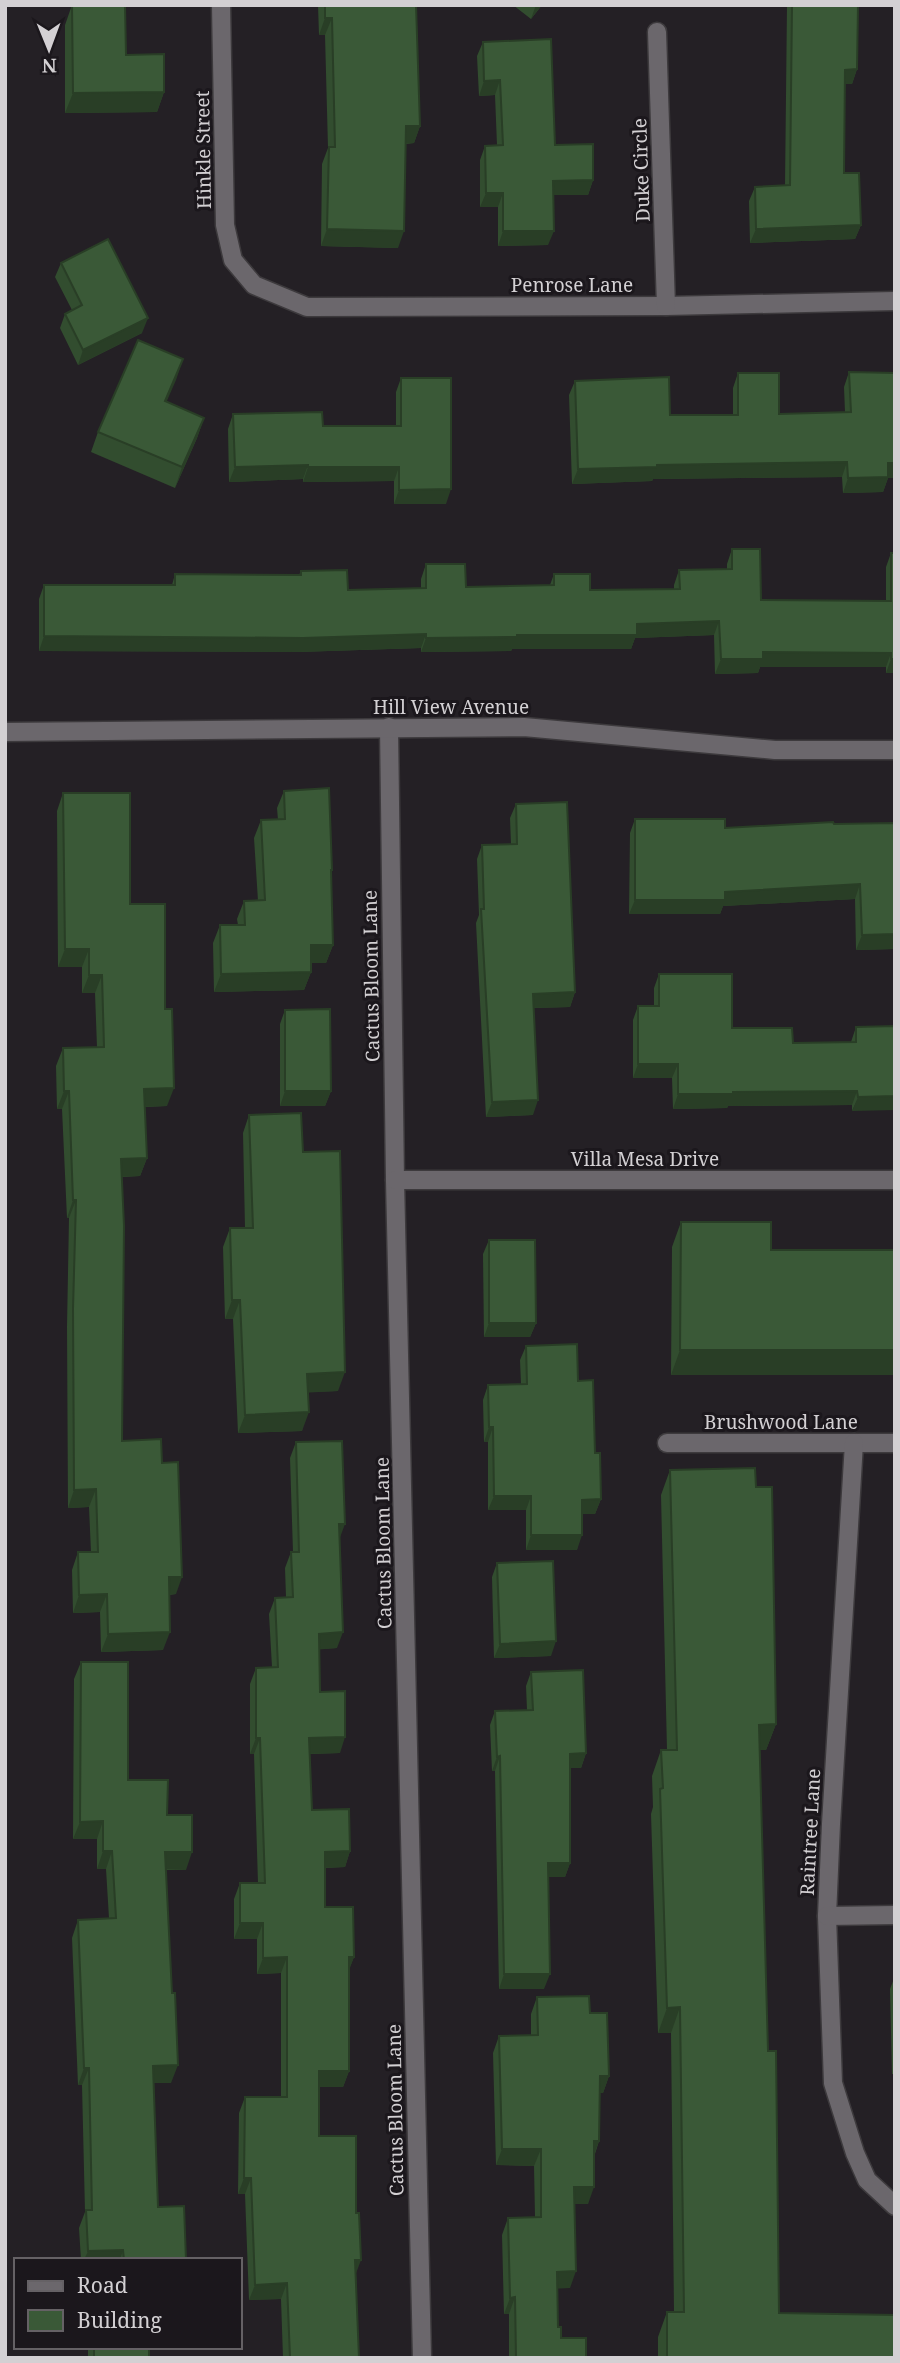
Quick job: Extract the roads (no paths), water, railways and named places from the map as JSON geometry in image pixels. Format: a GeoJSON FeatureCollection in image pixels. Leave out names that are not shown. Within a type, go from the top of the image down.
{"type":"FeatureCollection","features":[{"type":"Feature","properties":{"kind":"street","name":"Hinkle Street"},"geometry":{"type":"LineString","coordinates":[[221,5],[225,225],[233,260],[254,285]]}},
{"type":"Feature","properties":{"kind":"street","name":"Duke Circle"},"geometry":{"type":"LineString","coordinates":[[657,32],[666,306]]}},
{"type":"Feature","properties":{"kind":"street","name":"Penrose Lane"},"geometry":{"type":"LineString","coordinates":[[254,285],[307,307],[666,306],[895,301]]}},
{"type":"Feature","properties":{"kind":"street","name":"Cactus Bloom Lane"},"geometry":{"type":"LineString","coordinates":[[388,727],[422,2358]]}},
{"type":"Feature","properties":{"kind":"street","name":"Hill View Avenue"},"geometry":{"type":"LineString","coordinates":[[5,732],[524,727],[775,750],[895,750]]}},
{"type":"Feature","properties":{"kind":"street","name":"Villa Mesa Drive"},"geometry":{"type":"LineString","coordinates":[[396,1180],[895,1180]]}},
{"type":"Feature","properties":{"kind":"street","name":"Brushwood Lane"},"geometry":{"type":"LineString","coordinates":[[667,1443],[895,1443]]}},
{"type":"Feature","properties":{"kind":"street","name":"Raintree Lane"},"geometry":{"type":"LineString","coordinates":[[854,1443],[827,1916],[833,2083],[855,2153],[867,2180],[895,2206]]}},
{"type":"Feature","properties":{"kind":"street"},"geometry":{"type":"LineString","coordinates":[[827,1916],[895,1914]]}}]}
